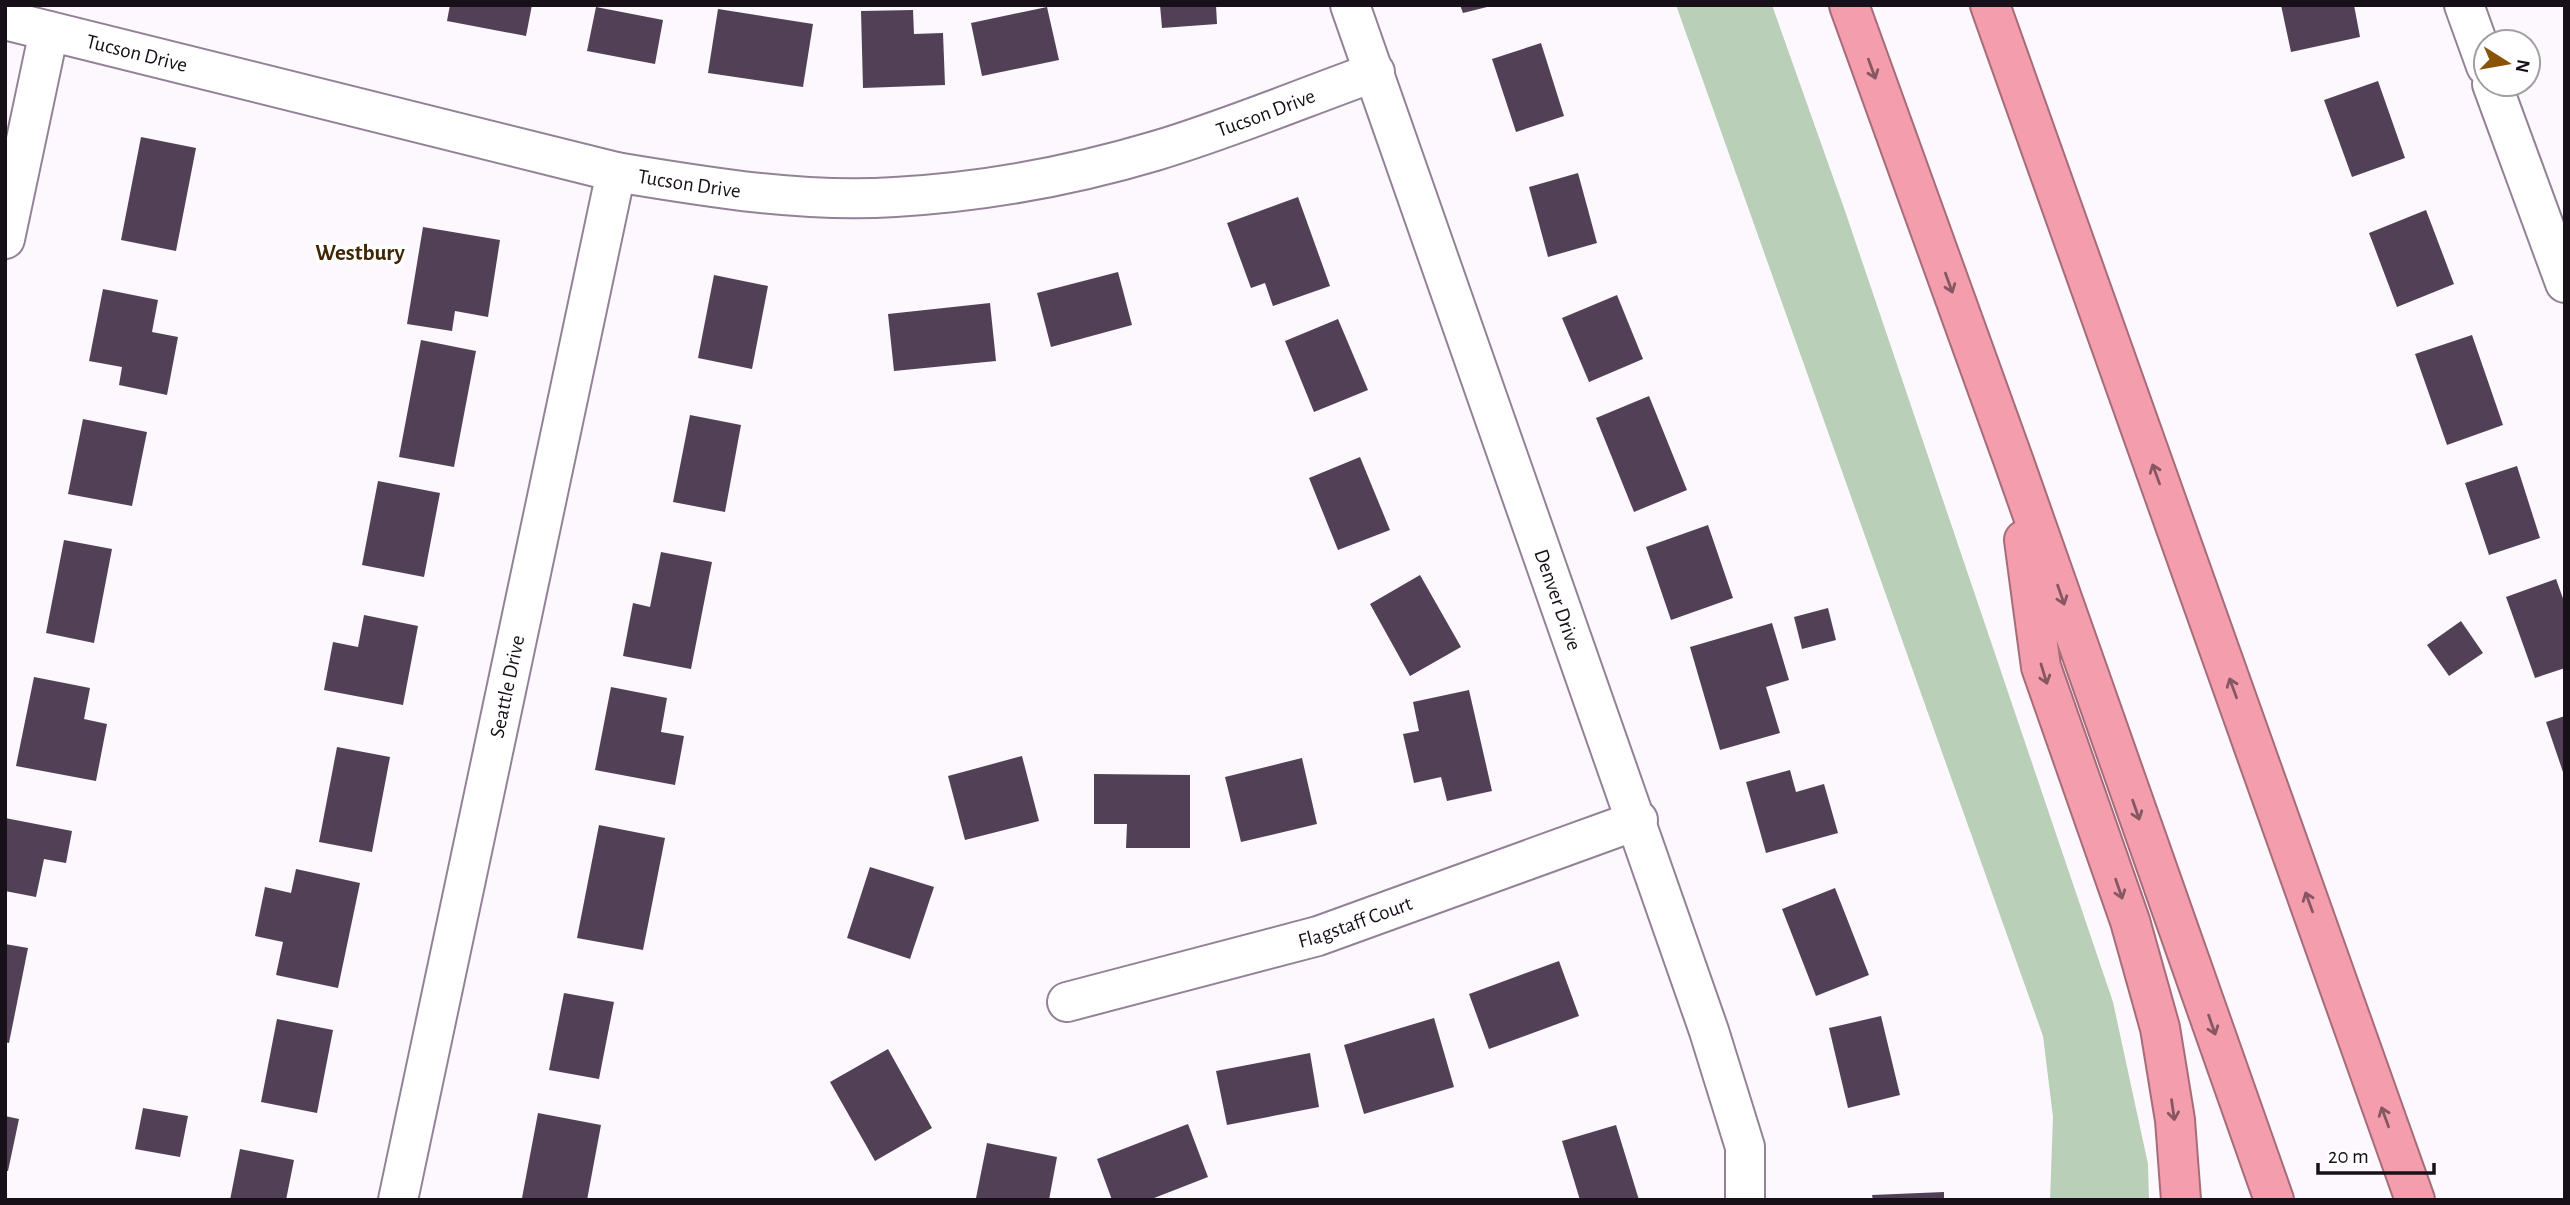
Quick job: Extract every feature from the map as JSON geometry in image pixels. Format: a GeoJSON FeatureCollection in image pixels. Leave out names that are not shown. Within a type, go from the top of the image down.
{"type":"FeatureCollection","features":[{"type":"Feature","properties":{"kind":"highway"},"geometry":{"type":"LineString","coordinates":[[1849,5],[2014,462],[2273,1200]]}},
{"type":"Feature","properties":{"kind":"highway"},"geometry":{"type":"LineString","coordinates":[[1990,5],[2418,1194]]}},
{"type":"Feature","properties":{"kind":"highway"},"geometry":{"type":"LineString","coordinates":[[2014,462],[2041,667],[2130,921],[2160,1028],[2175,1119],[2181,1200]]}},
{"type":"Feature","properties":{"kind":"street","name":"Denver Drive"},"geometry":{"type":"LineString","coordinates":[[1350,5],[1638,820],[1745,1147],[1745,1200]]}},
{"type":"Feature","properties":{"kind":"street"},"geometry":{"type":"LineString","coordinates":[[2464,5],[2472,28]]}},
{"type":"Feature","properties":{"kind":"street","name":"Tucson Drive"},"geometry":{"type":"LineString","coordinates":[[5,20],[616,172],[692,184],[809,197],[894,198],[1018,184],[1156,151],[1374,72]]}},
{"type":"Feature","properties":{"kind":"street"},"geometry":{"type":"LineString","coordinates":[[5,239],[49,31]]}},
{"type":"Feature","properties":{"kind":"street"},"geometry":{"type":"LineString","coordinates":[[2498,98],[2565,283]]}},
{"type":"Feature","properties":{"kind":"street","name":"Seattle Drive"},"geometry":{"type":"LineString","coordinates":[[398,1200],[616,172]]}},
{"type":"Feature","properties":{"kind":"street","name":"Flagstaff Court"},"geometry":{"type":"LineString","coordinates":[[1067,1002],[1318,936],[1638,820]]}},
{"type":"Feature","properties":{"kind":"green space"},"geometry":{"type":"Polygon","coordinates":[[[1676,5],[1772,5],[1844,208],[2113,1002],[2148,1164],[2149,1200],[2050,1200],[2053,1117],[2043,1036],[1676,5]]]}},
{"type":"Feature","properties":{"kind":"building"},"geometry":{"type":"Polygon","coordinates":[[[450,5],[532,5],[526,36],[447,21],[450,5]]]}},
{"type":"Feature","properties":{"kind":"building"},"geometry":{"type":"Polygon","coordinates":[[[1160,5],[1216,5],[1217,24],[1162,28],[1160,5]]]}},
{"type":"Feature","properties":{"kind":"building"},"geometry":{"type":"Polygon","coordinates":[[[1460,5],[1491,5],[1491,6],[1463,13],[1460,5]]]}},
{"type":"Feature","properties":{"kind":"building"},"geometry":{"type":"Polygon","coordinates":[[[2281,5],[2354,5],[2360,37],[2291,52],[2281,5]]]}},
{"type":"Feature","properties":{"kind":"building"},"geometry":{"type":"Polygon","coordinates":[[[596,7],[663,20],[655,64],[587,51],[596,7]]]}},
{"type":"Feature","properties":{"kind":"building"},"geometry":{"type":"Polygon","coordinates":[[[1047,7],[1059,60],[982,76],[971,23],[1047,7]]]}},
{"type":"Feature","properties":{"kind":"building"},"geometry":{"type":"Polygon","coordinates":[[[718,9],[813,24],[803,87],[708,73],[718,9]]]}},
{"type":"Feature","properties":{"kind":"building"},"geometry":{"type":"Polygon","coordinates":[[[913,10],[914,34],[943,33],[945,85],[863,88],[861,11],[913,10]]]}},
{"type":"Feature","properties":{"kind":"building"},"geometry":{"type":"Polygon","coordinates":[[[1541,43],[1564,116],[1516,132],[1492,59],[1541,43]]]}},
{"type":"Feature","properties":{"kind":"building"},"geometry":{"type":"Polygon","coordinates":[[[2378,81],[2405,158],[2352,177],[2324,100],[2378,81]]]}},
{"type":"Feature","properties":{"kind":"building"},"geometry":{"type":"Polygon","coordinates":[[[141,137],[196,148],[176,251],[121,240],[141,137]]]}},
{"type":"Feature","properties":{"kind":"building"},"geometry":{"type":"Polygon","coordinates":[[[1578,173],[1597,243],[1548,257],[1529,187],[1578,173]]]}},
{"type":"Feature","properties":{"kind":"building"},"geometry":{"type":"Polygon","coordinates":[[[1298,197],[1330,286],[1273,306],[1265,283],[1251,288],[1227,223],[1298,197]]]}},
{"type":"Feature","properties":{"kind":"building"},"geometry":{"type":"Polygon","coordinates":[[[2426,210],[2454,284],[2397,307],[2369,233],[2426,210]]]}},
{"type":"Feature","properties":{"kind":"building"},"geometry":{"type":"Polygon","coordinates":[[[423,227],[500,240],[488,317],[455,311],[452,331],[407,324],[423,227]]]}},
{"type":"Feature","properties":{"kind":"building"},"geometry":{"type":"Polygon","coordinates":[[[1118,272],[1132,325],[1051,347],[1037,293],[1118,272]]]}},
{"type":"Feature","properties":{"kind":"building"},"geometry":{"type":"Polygon","coordinates":[[[714,275],[768,286],[752,369],[698,358],[714,275]]]}},
{"type":"Feature","properties":{"kind":"building"},"geometry":{"type":"Polygon","coordinates":[[[103,289],[158,300],[152,332],[178,337],[167,395],[119,385],[122,367],[89,361],[103,289]]]}},
{"type":"Feature","properties":{"kind":"building"},"geometry":{"type":"Polygon","coordinates":[[[1617,295],[1643,359],[1589,382],[1562,318],[1617,295]]]}},
{"type":"Feature","properties":{"kind":"building"},"geometry":{"type":"Polygon","coordinates":[[[990,303],[996,361],[894,371],[888,314],[990,303]]]}},
{"type":"Feature","properties":{"kind":"building"},"geometry":{"type":"Polygon","coordinates":[[[1338,319],[1368,390],[1314,412],[1285,341],[1338,319]]]}},
{"type":"Feature","properties":{"kind":"building"},"geometry":{"type":"Polygon","coordinates":[[[2472,335],[2503,425],[2447,445],[2415,354],[2472,335]]]}},
{"type":"Feature","properties":{"kind":"building"},"geometry":{"type":"Polygon","coordinates":[[[421,340],[476,351],[454,467],[399,457],[421,340]]]}},
{"type":"Feature","properties":{"kind":"building"},"geometry":{"type":"Polygon","coordinates":[[[1649,396],[1687,490],[1634,512],[1596,418],[1649,396]]]}},
{"type":"Feature","properties":{"kind":"building"},"geometry":{"type":"Polygon","coordinates":[[[690,415],[741,425],[725,512],[673,502],[690,415]]]}},
{"type":"Feature","properties":{"kind":"building"},"geometry":{"type":"Polygon","coordinates":[[[83,419],[147,432],[132,506],[68,494],[83,419]]]}},
{"type":"Feature","properties":{"kind":"building"},"geometry":{"type":"Polygon","coordinates":[[[1360,457],[1390,530],[1338,550],[1309,478],[1360,457]]]}},
{"type":"Feature","properties":{"kind":"building"},"geometry":{"type":"Polygon","coordinates":[[[2517,466],[2540,538],[2489,555],[2465,483],[2517,466]]]}},
{"type":"Feature","properties":{"kind":"building"},"geometry":{"type":"Polygon","coordinates":[[[378,481],[440,493],[424,577],[362,565],[378,481]]]}},
{"type":"Feature","properties":{"kind":"building"},"geometry":{"type":"Polygon","coordinates":[[[1708,525],[1733,598],[1671,620],[1646,547],[1708,525]]]}},
{"type":"Feature","properties":{"kind":"building"},"geometry":{"type":"Polygon","coordinates":[[[64,540],[112,549],[94,643],[46,633],[64,540]]]}},
{"type":"Feature","properties":{"kind":"building"},"geometry":{"type":"Polygon","coordinates":[[[661,552],[712,562],[691,669],[623,656],[633,603],[650,607],[661,552]]]}},
{"type":"Feature","properties":{"kind":"building"},"geometry":{"type":"Polygon","coordinates":[[[1420,575],[1461,647],[1410,676],[1370,604],[1420,575]]]}},
{"type":"Feature","properties":{"kind":"building"},"geometry":{"type":"Polygon","coordinates":[[[2556,579],[2565,604],[2565,668],[2535,678],[2506,597],[2556,579]]]}},
{"type":"Feature","properties":{"kind":"building"},"geometry":{"type":"Polygon","coordinates":[[[1828,608],[1836,640],[1802,649],[1794,617],[1828,608]]]}},
{"type":"Feature","properties":{"kind":"building"},"geometry":{"type":"Polygon","coordinates":[[[364,615],[418,626],[403,705],[324,690],[333,642],[358,647],[364,615]]]}},
{"type":"Feature","properties":{"kind":"building"},"geometry":{"type":"Polygon","coordinates":[[[2461,621],[2483,653],[2449,676],[2427,645],[2461,621]]]}},
{"type":"Feature","properties":{"kind":"building"},"geometry":{"type":"Polygon","coordinates":[[[1772,623],[1789,680],[1766,687],[1780,733],[1720,750],[1690,647],[1772,623]]]}},
{"type":"Feature","properties":{"kind":"building"},"geometry":{"type":"Polygon","coordinates":[[[34,677],[90,688],[84,719],[107,724],[96,781],[16,766],[34,677]]]}},
{"type":"Feature","properties":{"kind":"building"},"geometry":{"type":"Polygon","coordinates":[[[611,687],[667,698],[661,732],[684,736],[675,785],[595,770],[611,687]]]}},
{"type":"Feature","properties":{"kind":"building"},"geometry":{"type":"Polygon","coordinates":[[[1469,690],[1492,791],[1447,801],[1441,777],[1414,783],[1403,734],[1419,731],[1413,702],[1469,690]]]}},
{"type":"Feature","properties":{"kind":"building"},"geometry":{"type":"Polygon","coordinates":[[[2565,716],[2565,775],[2564,775],[2546,722],[2565,716]]]}},
{"type":"Feature","properties":{"kind":"building"},"geometry":{"type":"Polygon","coordinates":[[[337,747],[390,757],[372,852],[319,842],[337,747]]]}},
{"type":"Feature","properties":{"kind":"building"},"geometry":{"type":"Polygon","coordinates":[[[1022,756],[1039,821],[965,840],[948,776],[1022,756]]]}},
{"type":"Feature","properties":{"kind":"building"},"geometry":{"type":"Polygon","coordinates":[[[1302,758],[1317,824],[1241,842],[1225,777],[1302,758]]]}},
{"type":"Feature","properties":{"kind":"building"},"geometry":{"type":"Polygon","coordinates":[[[1790,770],[1796,792],[1824,784],[1838,833],[1766,853],[1746,782],[1790,770]]]}},
{"type":"Feature","properties":{"kind":"building"},"geometry":{"type":"Polygon","coordinates":[[[1094,774],[1190,775],[1190,848],[1126,848],[1127,824],[1094,824],[1094,774]]]}},
{"type":"Feature","properties":{"kind":"building"},"geometry":{"type":"Polygon","coordinates":[[[5,818],[72,831],[66,863],[44,859],[36,897],[5,891],[5,818]]]}},
{"type":"Feature","properties":{"kind":"building"},"geometry":{"type":"Polygon","coordinates":[[[599,825],[665,838],[643,950],[577,938],[599,825]]]}},
{"type":"Feature","properties":{"kind":"building"},"geometry":{"type":"Polygon","coordinates":[[[870,867],[934,887],[910,959],[847,938],[870,867]]]}},
{"type":"Feature","properties":{"kind":"building"},"geometry":{"type":"Polygon","coordinates":[[[296,869],[360,883],[338,988],[276,975],[283,942],[255,936],[265,887],[291,893],[296,869]]]}},
{"type":"Feature","properties":{"kind":"building"},"geometry":{"type":"Polygon","coordinates":[[[1835,888],[1869,975],[1816,996],[1782,909],[1835,888]]]}},
{"type":"Feature","properties":{"kind":"building"},"geometry":{"type":"Polygon","coordinates":[[[5,944],[28,948],[9,1043],[5,1042],[5,944]]]}},
{"type":"Feature","properties":{"kind":"building"},"geometry":{"type":"Polygon","coordinates":[[[1559,961],[1579,1016],[1489,1049],[1469,994],[1559,961]]]}},
{"type":"Feature","properties":{"kind":"building"},"geometry":{"type":"Polygon","coordinates":[[[564,993],[614,1002],[599,1079],[549,1070],[564,993]]]}},
{"type":"Feature","properties":{"kind":"building"},"geometry":{"type":"Polygon","coordinates":[[[1881,1016],[1900,1095],[1848,1108],[1829,1028],[1881,1016]]]}},
{"type":"Feature","properties":{"kind":"building"},"geometry":{"type":"Polygon","coordinates":[[[1434,1018],[1454,1087],[1364,1114],[1344,1045],[1434,1018]]]}},
{"type":"Feature","properties":{"kind":"building"},"geometry":{"type":"Polygon","coordinates":[[[277,1019],[333,1030],[317,1113],[261,1102],[277,1019]]]}},
{"type":"Feature","properties":{"kind":"building"},"geometry":{"type":"Polygon","coordinates":[[[888,1049],[932,1128],[875,1161],[830,1082],[888,1049]]]}},
{"type":"Feature","properties":{"kind":"building"},"geometry":{"type":"Polygon","coordinates":[[[1310,1053],[1319,1107],[1227,1125],[1216,1071],[1310,1053]]]}},
{"type":"Feature","properties":{"kind":"building"},"geometry":{"type":"Polygon","coordinates":[[[143,1108],[188,1116],[180,1157],[135,1149],[143,1108]]]}},
{"type":"Feature","properties":{"kind":"building"},"geometry":{"type":"Polygon","coordinates":[[[538,1113],[601,1125],[587,1200],[522,1198],[538,1113]]]}},
{"type":"Feature","properties":{"kind":"building"},"geometry":{"type":"Polygon","coordinates":[[[5,1116],[19,1119],[8,1171],[5,1171],[5,1116]]]}},
{"type":"Feature","properties":{"kind":"building"},"geometry":{"type":"Polygon","coordinates":[[[1188,1124],[1208,1177],[1149,1200],[1112,1200],[1097,1159],[1188,1124]]]}},
{"type":"Feature","properties":{"kind":"building"},"geometry":{"type":"Polygon","coordinates":[[[1616,1125],[1639,1200],[1580,1200],[1562,1141],[1616,1125]]]}},
{"type":"Feature","properties":{"kind":"building"},"geometry":{"type":"Polygon","coordinates":[[[987,1143],[1057,1157],[1049,1200],[976,1198],[987,1143]]]}},
{"type":"Feature","properties":{"kind":"building"},"geometry":{"type":"Polygon","coordinates":[[[240,1149],[294,1160],[286,1200],[230,1200],[240,1149]]]}},
{"type":"Feature","properties":{"kind":"building"},"geometry":{"type":"Polygon","coordinates":[[[1944,1192],[1944,1200],[1873,1200],[1872,1195],[1944,1192]]]}},
{"type":"Feature","properties":{"kind":"district","name":"Westbury"},"geometry":{"type":"Point","coordinates":[360,253]}}]}
